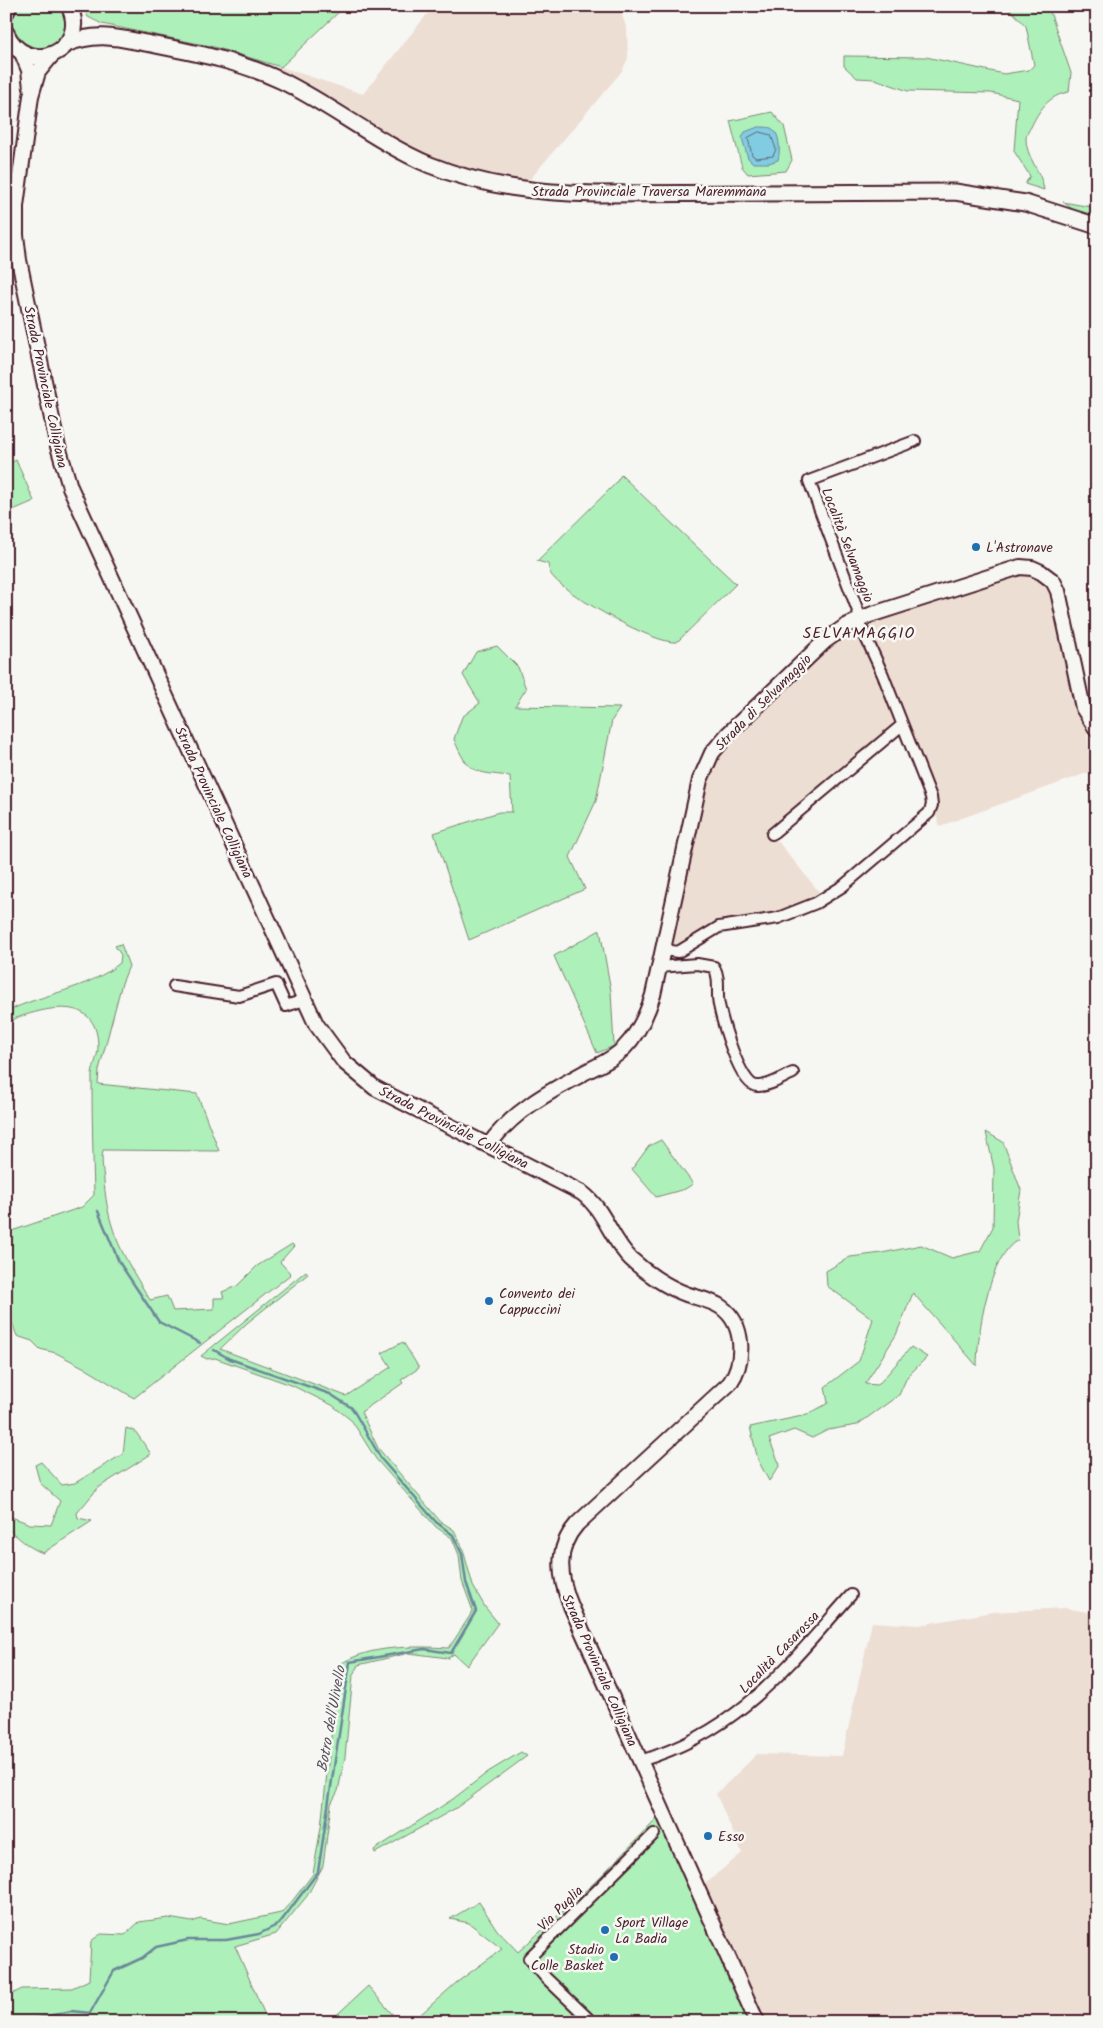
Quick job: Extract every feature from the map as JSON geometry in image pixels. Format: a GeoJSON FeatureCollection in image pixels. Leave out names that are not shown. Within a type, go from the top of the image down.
{"type":"FeatureCollection","features":[{"type":"Feature","properties":{"kind":"main road"},"geometry":{"type":"LineString","coordinates":[[6,12],[9,6]]}},
{"type":"Feature","properties":{"kind":"main road"},"geometry":{"type":"LineString","coordinates":[[66,44],[72,33],[71,10]]}},
{"type":"Feature","properties":{"kind":"main road","name":"Strada Provinciale Traversa Maremmana"},"geometry":{"type":"LineString","coordinates":[[71,10],[88,27],[108,36]]}},
{"type":"Feature","properties":{"kind":"main road"},"geometry":{"type":"LineString","coordinates":[[6,33],[10,41],[22,53],[37,57],[52,55]]}},
{"type":"Feature","properties":{"kind":"main road","name":"Strada Provinciale Traversa Maremmana"},"geometry":{"type":"LineString","coordinates":[[52,55],[66,44],[87,36],[108,36],[203,55],[258,71],[303,93],[412,157],[462,176],[501,186],[546,192],[597,194],[955,192],[1025,202],[1097,226]]}},
{"type":"Feature","properties":{"kind":"main road","name":"Strada Provinciale Colligiana"},"geometry":{"type":"LineString","coordinates":[[22,53],[30,74],[31,96]]}},
{"type":"Feature","properties":{"kind":"main road","name":"Strada Provinciale Colligiana"},"geometry":{"type":"LineString","coordinates":[[52,55],[38,72],[31,96],[17,201],[16,235],[62,464],[99,553],[304,1000],[330,1046],[363,1079],[387,1094],[570,1186],[586,1196],[596,1207],[620,1246],[630,1258],[674,1288],[724,1309],[733,1320],[739,1335],[738,1368],[727,1386],[570,1532],[562,1552],[560,1570],[568,1598],[757,2022]]}},
{"type":"Feature","properties":{"kind":"main road","name":"Strada di Selvamaggio"},"geometry":{"type":"LineString","coordinates":[[489,1145],[510,1121],[535,1101],[609,1060],[624,1048],[647,1012],[663,950],[700,780],[712,753],[728,734],[835,634],[859,620],[906,602],[1010,569],[1024,567],[1037,570],[1052,581],[1059,594],[1083,708],[1097,730]]}},
{"type":"Feature","properties":{"kind":"street","name":"Località Selvamaggio"},"geometry":{"type":"LineString","coordinates":[[663,950],[680,951],[702,935],[719,927],[778,918],[816,903],[842,886],[926,817],[931,808],[930,797],[883,675],[859,620],[809,481],[915,441]]}},
{"type":"Feature","properties":{"kind":"street"},"geometry":{"type":"LineString","coordinates":[[772,834],[902,725]]}},
{"type":"Feature","properties":{"kind":"street"},"geometry":{"type":"LineString","coordinates":[[659,967],[697,964],[714,967],[717,973],[718,1004],[722,1019],[740,1070],[750,1084],[760,1086],[793,1073]]}},
{"type":"Feature","properties":{"kind":"street"},"geometry":{"type":"LineString","coordinates":[[174,986],[239,996],[276,984],[286,1006],[304,1000]]}},
{"type":"Feature","properties":{"kind":"street","name":"Località Casarossa"},"geometry":{"type":"LineString","coordinates":[[640,1760],[696,1739],[751,1703],[770,1686],[851,1595]]}},
{"type":"Feature","properties":{"kind":"street","name":"Via Puglia"},"geometry":{"type":"LineString","coordinates":[[592,2022],[546,1978],[529,1958],[654,1834]]}},
{"type":"Feature","properties":{"kind":"shaded area"},"geometry":{"type":"Polygon","coordinates":[[[429,6],[619,6],[627,30],[628,58],[622,71],[525,185],[472,173],[419,154],[278,73],[281,67],[363,94],[428,13],[429,6]]]}},
{"type":"Feature","properties":{"kind":"shaded area"},"geometry":{"type":"Polygon","coordinates":[[[1004,570],[1048,577],[1086,715],[1090,772],[940,826],[902,726],[772,834],[829,904],[776,922],[729,929],[676,958],[660,959],[705,766],[830,637],[1004,570]]]}},
{"type":"Feature","properties":{"kind":"shaded area"},"geometry":{"type":"Polygon","coordinates":[[[1066,1608],[1097,1614],[1097,2022],[763,2022],[702,1886],[742,1853],[716,1794],[757,1754],[842,1756],[872,1622],[919,1625],[993,1612],[1066,1608]]]}},
{"type":"Feature","properties":{"kind":"green space"},"geometry":{"type":"Polygon","coordinates":[[[16,6],[64,6],[68,28],[60,43],[49,49],[39,50],[30,48],[22,43],[16,35],[13,26],[12,16],[16,6]]]}},
{"type":"Feature","properties":{"kind":"green space"},"geometry":{"type":"Polygon","coordinates":[[[82,6],[345,6],[281,67],[214,47],[102,24],[88,17],[82,6]]]}},
{"type":"Feature","properties":{"kind":"green space"},"geometry":{"type":"Polygon","coordinates":[[[1007,6],[1048,6],[1071,73],[1069,92],[1056,96],[1046,104],[1026,137],[1028,151],[1043,183],[1044,190],[1025,184],[1030,176],[1014,151],[1018,99],[991,93],[908,91],[875,79],[857,78],[844,66],[844,56],[926,57],[1004,74],[1029,70],[1034,65],[1026,26],[1007,6]]]}},
{"type":"Feature","properties":{"kind":"green space"},"geometry":{"type":"Polygon","coordinates":[[[772,112],[784,126],[792,160],[786,171],[748,174],[742,167],[730,121],[772,112]]]}},
{"type":"Feature","properties":{"kind":"green space"},"geometry":{"type":"Polygon","coordinates":[[[1063,202],[1097,208],[1097,220],[1075,211],[1063,202]]]}},
{"type":"Feature","properties":{"kind":"green space"},"geometry":{"type":"Polygon","coordinates":[[[6,237],[10,237],[15,266],[6,274],[6,237]]]}},
{"type":"Feature","properties":{"kind":"green space"},"geometry":{"type":"Polygon","coordinates":[[[16,460],[34,501],[13,510],[6,493],[6,465],[16,460]]]}},
{"type":"Feature","properties":{"kind":"green space"},"geometry":{"type":"Polygon","coordinates":[[[621,475],[736,584],[677,642],[651,636],[613,618],[576,596],[554,578],[548,564],[537,561],[615,484],[621,475]]]}},
{"type":"Feature","properties":{"kind":"green space"},"geometry":{"type":"Polygon","coordinates":[[[497,646],[518,667],[526,689],[515,706],[620,708],[612,720],[596,801],[570,857],[585,889],[469,940],[434,833],[499,812],[512,812],[510,776],[480,772],[474,769],[464,759],[454,739],[462,717],[480,703],[463,675],[476,652],[497,646]]]}},
{"type":"Feature","properties":{"kind":"green space"},"geometry":{"type":"Polygon","coordinates":[[[600,930],[611,991],[614,1046],[597,1053],[554,956],[600,930]]]}},
{"type":"Feature","properties":{"kind":"green space"},"geometry":{"type":"Polygon","coordinates":[[[121,944],[129,966],[122,983],[99,1070],[98,1084],[197,1094],[219,1151],[103,1150],[103,1169],[109,1215],[113,1230],[132,1271],[150,1300],[167,1296],[173,1311],[214,1309],[214,1298],[224,1298],[222,1292],[237,1286],[257,1266],[292,1244],[294,1246],[280,1262],[291,1274],[134,1398],[83,1367],[56,1353],[40,1349],[32,1341],[17,1336],[10,1312],[6,1272],[6,1233],[82,1207],[94,1195],[92,1076],[98,1047],[95,1029],[88,1017],[78,1011],[64,1008],[50,1009],[34,1012],[6,1022],[6,1012],[79,985],[107,972],[120,963],[121,955],[115,946],[121,944]]]}},
{"type":"Feature","properties":{"kind":"green space"},"geometry":{"type":"Polygon","coordinates":[[[986,1132],[1003,1142],[1021,1190],[1016,1221],[1018,1240],[1008,1248],[992,1278],[982,1316],[977,1366],[913,1293],[896,1335],[865,1384],[878,1385],[911,1347],[927,1357],[907,1377],[899,1395],[857,1425],[828,1430],[812,1438],[794,1430],[769,1439],[780,1465],[769,1481],[758,1460],[750,1427],[807,1415],[828,1403],[825,1387],[859,1361],[873,1319],[827,1286],[826,1271],[850,1257],[921,1245],[952,1258],[980,1251],[993,1227],[994,1169],[986,1132]]]}},
{"type":"Feature","properties":{"kind":"green space"},"geometry":{"type":"Polygon","coordinates":[[[661,1140],[693,1184],[685,1189],[656,1197],[632,1169],[649,1146],[661,1140]]]}},
{"type":"Feature","properties":{"kind":"green space"},"geometry":{"type":"Polygon","coordinates":[[[306,1271],[308,1274],[247,1323],[220,1349],[346,1396],[391,1367],[382,1353],[403,1342],[419,1368],[401,1380],[403,1383],[361,1412],[378,1448],[440,1521],[454,1530],[462,1546],[473,1586],[485,1607],[498,1623],[467,1666],[454,1654],[448,1658],[409,1653],[358,1665],[353,1675],[345,1757],[338,1791],[331,1804],[323,1866],[307,1896],[276,1934],[235,1946],[268,2022],[6,2022],[6,1997],[22,1989],[72,1988],[89,1980],[91,1941],[101,1934],[125,1935],[139,1922],[168,1918],[192,1922],[200,1919],[229,1924],[281,1913],[313,1874],[321,1827],[339,1665],[351,1658],[378,1650],[407,1647],[449,1648],[473,1611],[462,1581],[459,1555],[452,1538],[436,1527],[376,1459],[352,1421],[332,1405],[291,1385],[215,1358],[207,1359],[201,1356],[306,1271]]]}},
{"type":"Feature","properties":{"kind":"green space"},"geometry":{"type":"Polygon","coordinates":[[[126,1428],[135,1431],[151,1454],[98,1488],[77,1513],[78,1518],[92,1521],[43,1553],[28,1545],[6,1528],[6,1515],[30,1524],[51,1525],[60,1501],[40,1483],[35,1465],[41,1462],[62,1485],[75,1483],[123,1454],[126,1428]]]}},
{"type":"Feature","properties":{"kind":"green space"},"geometry":{"type":"Polygon","coordinates":[[[521,1752],[527,1756],[456,1808],[375,1853],[374,1850],[453,1799],[488,1772],[521,1752]]]}},
{"type":"Feature","properties":{"kind":"green space"},"geometry":{"type":"Polygon","coordinates":[[[657,1819],[751,2022],[412,2022],[456,1983],[502,1949],[469,1923],[450,1919],[479,1902],[497,1930],[518,1952],[595,1882],[657,1819]]]}},
{"type":"Feature","properties":{"kind":"green space"},"geometry":{"type":"Polygon","coordinates":[[[368,1986],[399,2022],[329,2022],[368,1986]]]}},
{"type":"Feature","properties":{"kind":"water"},"geometry":{"type":"Polygon","coordinates":[[[758,127],[771,128],[777,134],[778,160],[769,163],[753,163],[748,158],[742,138],[745,132],[758,127]]]}},
{"type":"Feature","properties":{"kind":"waterway"},"geometry":{"type":"LineString","coordinates":[[1092,6],[1097,24]]}},
{"type":"Feature","properties":{"kind":"waterway","name":"Botro dell'Ulivello"},"geometry":{"type":"LineString","coordinates":[[98,1211],[119,1262],[159,1322],[200,1343]]}},
{"type":"Feature","properties":{"kind":"waterway","name":"Botro dell'Ulivello"},"geometry":{"type":"LineString","coordinates":[[21,2022],[71,2011],[90,2013],[114,1971],[142,1958],[156,1947],[188,1940],[226,1940],[259,1934],[279,1924],[318,1872],[350,1662],[424,1649],[451,1653],[476,1611],[466,1582],[462,1554],[453,1535],[436,1522],[382,1460],[352,1408],[330,1394],[230,1359],[214,1350]]}},
{"type":"Feature","properties":{"kind":"place","name":"L'Astronave"},"geometry":{"type":"Point","coordinates":[976,547]}},
{"type":"Feature","properties":{"kind":"place","name":"Convento dei Cappuccini"},"geometry":{"type":"Point","coordinates":[489,1301]}},
{"type":"Feature","properties":{"kind":"place","name":"Esso"},"geometry":{"type":"Point","coordinates":[708,1836]}},
{"type":"Feature","properties":{"kind":"place","name":"Sport Village La Badia"},"geometry":{"type":"Point","coordinates":[605,1930]}},
{"type":"Feature","properties":{"kind":"place","name":"Stadio Colle Basket"},"geometry":{"type":"Point","coordinates":[614,1957]}},
{"type":"Feature","properties":{"kind":"district","name":"SELVAMAGGIO"},"geometry":{"type":"Point","coordinates":[859,632]}}]}
